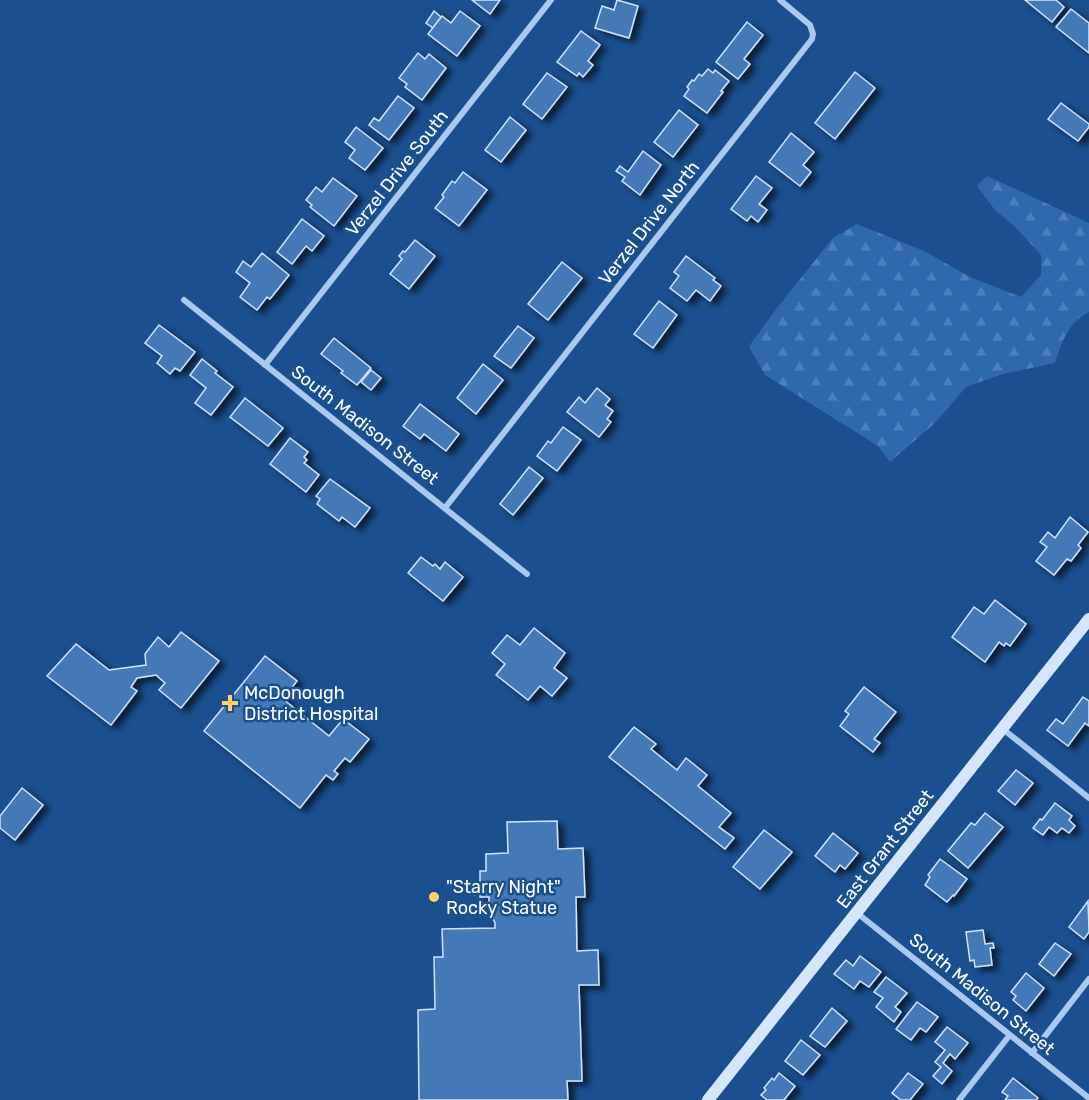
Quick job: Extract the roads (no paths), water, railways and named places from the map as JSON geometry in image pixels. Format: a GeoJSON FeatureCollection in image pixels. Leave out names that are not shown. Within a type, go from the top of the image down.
{"type":"FeatureCollection","features":[{"type":"Feature","properties":{"kind":"main road","name":"East Grant Street"},"geometry":{"type":"LineString","coordinates":[[708,1100],[1089,619]]}},
{"type":"Feature","properties":{"kind":"street","name":"Verzel Drive South"},"geometry":{"type":"LineString","coordinates":[[266,365],[551,0]]}},
{"type":"Feature","properties":{"kind":"street","name":"Verzel Drive North"},"geometry":{"type":"LineString","coordinates":[[445,508],[812,39],[810,25],[780,0]]}},
{"type":"Feature","properties":{"kind":"street","name":"South Madison Street"},"geometry":{"type":"LineString","coordinates":[[184,300],[527,574]]}},
{"type":"Feature","properties":{"kind":"street"},"geometry":{"type":"LineString","coordinates":[[1003,729],[1089,798]]}},
{"type":"Feature","properties":{"kind":"street","name":"South Madison Street"},"geometry":{"type":"LineString","coordinates":[[857,913],[1089,1098]]}},
{"type":"Feature","properties":{"kind":"street"},"geometry":{"type":"LineString","coordinates":[[1032,1053],[1089,979]]}},
{"type":"Feature","properties":{"kind":"street"},"geometry":{"type":"LineString","coordinates":[[959,1100],[1009,1036]]}},
{"type":"Feature","properties":{"kind":"place","name":"McDonough District Hospital"},"geometry":{"type":"Point","coordinates":[230,703]}},
{"type":"Feature","properties":{"kind":"place","name":"\"Starry Night\" Rocky Statue"},"geometry":{"type":"Point","coordinates":[434,897]}}]}
